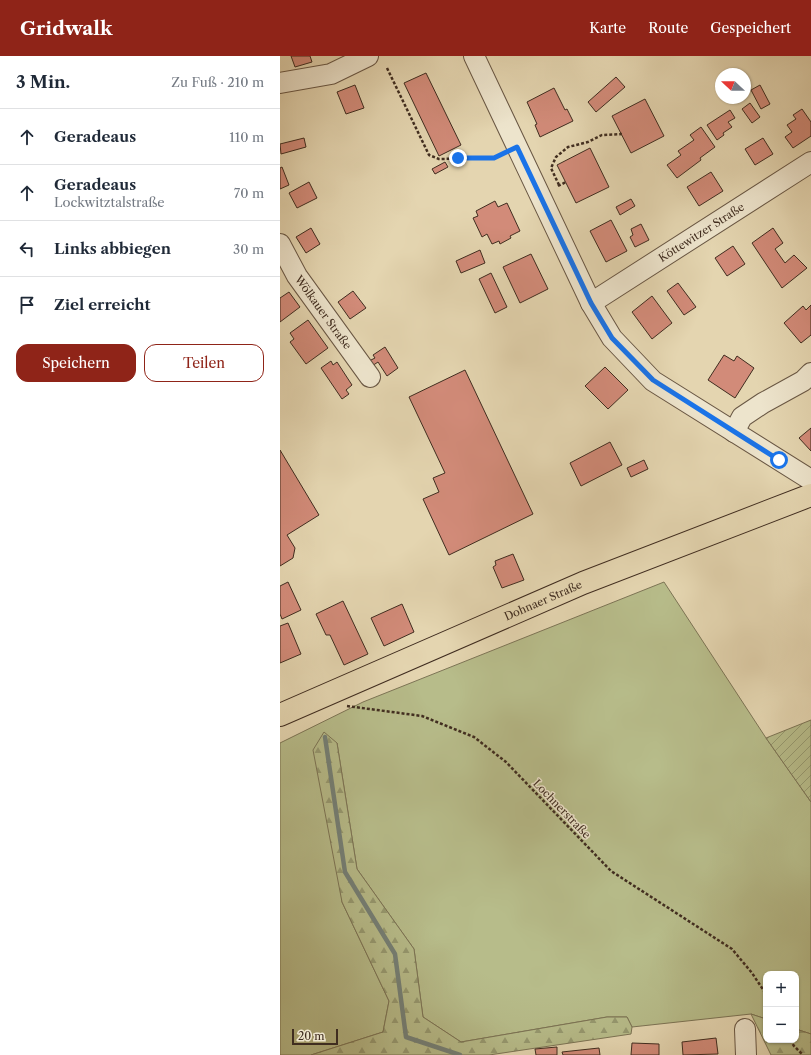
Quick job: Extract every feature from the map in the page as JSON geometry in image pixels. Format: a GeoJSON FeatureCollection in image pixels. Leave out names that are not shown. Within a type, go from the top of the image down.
{"type":"FeatureCollection","features":[{"type":"Feature","properties":{"kind":"main road","name":"Dohnaer Straße"},"geometry":{"type":"LineString","coordinates":[[280,715],[583,583],[811,495]]}},
{"type":"Feature","properties":{"kind":"street"},"geometry":{"type":"LineString","coordinates":[[280,83],[332,74],[368,56]]}},
{"type":"Feature","properties":{"kind":"street"},"geometry":{"type":"LineString","coordinates":[[474,56],[591,303],[612,338],[653,380],[811,480]]}},
{"type":"Feature","properties":{"kind":"street","name":"Köttewitzer Straße"},"geometry":{"type":"LineString","coordinates":[[591,303],[811,162]]}},
{"type":"Feature","properties":{"kind":"street","name":"Wölkauer Straße"},"geometry":{"type":"LineString","coordinates":[[280,244],[297,276],[370,377]]}},
{"type":"Feature","properties":{"kind":"street"},"geometry":{"type":"LineString","coordinates":[[734,432],[742,417],[763,403],[804,381],[811,373]]}},
{"type":"Feature","properties":{"kind":"street"},"geometry":{"type":"LineString","coordinates":[[745,1029],[746,1055]]}},
{"type":"Feature","properties":{"kind":"path"},"geometry":{"type":"LineString","coordinates":[[387,68],[429,155],[439,159],[494,158],[517,147]]}},
{"type":"Feature","properties":{"kind":"path"},"geometry":{"type":"LineString","coordinates":[[566,182],[560,185],[551,168],[556,157],[568,147],[588,142],[602,135],[622,134]]}},
{"type":"Feature","properties":{"kind":"path","name":"Lochnerstraße"},"geometry":{"type":"LineString","coordinates":[[344,706],[422,716],[474,737],[506,762],[611,871],[732,950],[752,973],[763,990]]}},
{"type":"Feature","properties":{"kind":"path"},"geometry":{"type":"LineString","coordinates":[[792,1043],[804,1055]]}},
{"type":"Feature","properties":{"kind":"green space"},"geometry":{"type":"Polygon","coordinates":[[[664,582],[766,738],[811,802],[811,1034],[799,1030],[799,971],[763,971],[763,1018],[751,1014],[632,1027],[627,1017],[607,1017],[461,1042],[423,1017],[414,949],[357,869],[337,743],[342,902],[389,1001],[383,1032],[311,1055],[280,1055],[280,743],[363,702],[664,582]]]}},
{"type":"Feature","properties":{"kind":"green space"},"geometry":{"type":"Polygon","coordinates":[[[811,720],[811,802],[766,738],[811,720]]]}},
{"type":"Feature","properties":{"kind":"green space"},"geometry":{"type":"Polygon","coordinates":[[[324,732],[337,743],[357,869],[414,949],[423,1017],[461,1042],[607,1017],[627,1017],[632,1027],[631,1034],[489,1055],[311,1055],[383,1032],[389,1001],[342,902],[313,750],[324,732]]]}},
{"type":"Feature","properties":{"kind":"green space"},"geometry":{"type":"Polygon","coordinates":[[[751,1014],[763,1018],[763,1039],[751,1014]]]}},
{"type":"Feature","properties":{"kind":"green space"},"geometry":{"type":"Polygon","coordinates":[[[799,1030],[811,1034],[811,1055],[771,1055],[765,1043],[799,1043],[799,1030]]]}},
{"type":"Feature","properties":{"kind":"building"},"geometry":{"type":"Polygon","coordinates":[[[291,56],[310,56],[312,62],[295,67],[291,56]]]}},
{"type":"Feature","properties":{"kind":"building"},"geometry":{"type":"Polygon","coordinates":[[[426,73],[461,145],[439,156],[404,83],[426,73]]]}},
{"type":"Feature","properties":{"kind":"building"},"geometry":{"type":"Polygon","coordinates":[[[616,77],[625,87],[596,112],[588,102],[616,77]]]}},
{"type":"Feature","properties":{"kind":"building"},"geometry":{"type":"Polygon","coordinates":[[[355,85],[364,108],[346,114],[337,92],[355,85]]]}},
{"type":"Feature","properties":{"kind":"building"},"geometry":{"type":"Polygon","coordinates":[[[760,85],[770,104],[761,109],[751,90],[760,85]]]}},
{"type":"Feature","properties":{"kind":"building"},"geometry":{"type":"Polygon","coordinates":[[[554,88],[565,110],[567,109],[573,121],[540,137],[535,125],[537,124],[527,102],[554,88]]]}},
{"type":"Feature","properties":{"kind":"building"},"geometry":{"type":"Polygon","coordinates":[[[645,99],[664,136],[631,153],[612,116],[645,99]]]}},
{"type":"Feature","properties":{"kind":"building"},"geometry":{"type":"Polygon","coordinates":[[[751,104],[760,117],[752,123],[742,109],[751,104]]]}},
{"type":"Feature","properties":{"kind":"building"},"geometry":{"type":"Polygon","coordinates":[[[802,109],[811,122],[811,136],[793,148],[785,137],[792,132],[787,125],[796,119],[793,115],[802,109]]]}},
{"type":"Feature","properties":{"kind":"building"},"geometry":{"type":"Polygon","coordinates":[[[730,110],[735,118],[728,122],[732,127],[723,133],[724,135],[717,140],[707,125],[730,110]]]}},
{"type":"Feature","properties":{"kind":"building"},"geometry":{"type":"Polygon","coordinates":[[[701,127],[715,147],[700,158],[701,160],[677,178],[667,165],[681,155],[678,151],[694,140],[690,135],[701,127]]]}},
{"type":"Feature","properties":{"kind":"building"},"geometry":{"type":"Polygon","coordinates":[[[304,138],[306,147],[281,154],[280,144],[304,138]]]}},
{"type":"Feature","properties":{"kind":"building"},"geometry":{"type":"Polygon","coordinates":[[[763,138],[773,154],[755,165],[745,149],[763,138]]]}},
{"type":"Feature","properties":{"kind":"building"},"geometry":{"type":"Polygon","coordinates":[[[590,148],[609,187],[576,203],[557,165],[590,148]]]}},
{"type":"Feature","properties":{"kind":"building"},"geometry":{"type":"Polygon","coordinates":[[[445,162],[448,167],[435,174],[432,169],[445,162]]]}},
{"type":"Feature","properties":{"kind":"building"},"geometry":{"type":"Polygon","coordinates":[[[282,167],[289,185],[280,189],[280,168],[282,167]]]}},
{"type":"Feature","properties":{"kind":"building"},"geometry":{"type":"Polygon","coordinates":[[[711,172],[723,191],[699,206],[687,187],[711,172]]]}},
{"type":"Feature","properties":{"kind":"building"},"geometry":{"type":"Polygon","coordinates":[[[309,182],[317,198],[297,208],[289,193],[309,182]]]}},
{"type":"Feature","properties":{"kind":"building"},"geometry":{"type":"Polygon","coordinates":[[[631,199],[635,206],[620,215],[616,207],[631,199]]]}},
{"type":"Feature","properties":{"kind":"building"},"geometry":{"type":"Polygon","coordinates":[[[495,201],[498,207],[507,203],[520,231],[510,236],[511,238],[500,244],[499,241],[492,244],[487,234],[482,237],[473,218],[478,216],[476,211],[495,201]]]}},
{"type":"Feature","properties":{"kind":"building"},"geometry":{"type":"Polygon","coordinates":[[[611,220],[627,251],[606,262],[590,231],[611,220]]]}},
{"type":"Feature","properties":{"kind":"building"},"geometry":{"type":"Polygon","coordinates":[[[641,224],[649,240],[635,247],[630,237],[633,235],[631,229],[641,224]]]}},
{"type":"Feature","properties":{"kind":"building"},"geometry":{"type":"Polygon","coordinates":[[[311,228],[320,244],[306,253],[296,237],[311,228]]]}},
{"type":"Feature","properties":{"kind":"building"},"geometry":{"type":"Polygon","coordinates":[[[773,228],[783,243],[775,249],[785,263],[794,255],[807,268],[782,288],[752,243],[773,228]]]}},
{"type":"Feature","properties":{"kind":"building"},"geometry":{"type":"Polygon","coordinates":[[[733,246],[745,264],[727,276],[715,258],[733,246]]]}},
{"type":"Feature","properties":{"kind":"building"},"geometry":{"type":"Polygon","coordinates":[[[480,250],[485,263],[461,273],[456,261],[480,250]]]}},
{"type":"Feature","properties":{"kind":"building"},"geometry":{"type":"Polygon","coordinates":[[[531,254],[548,289],[520,303],[503,267],[531,254]]]}},
{"type":"Feature","properties":{"kind":"building"},"geometry":{"type":"Polygon","coordinates":[[[491,273],[507,307],[495,313],[479,279],[491,273]]]}},
{"type":"Feature","properties":{"kind":"building"},"geometry":{"type":"Polygon","coordinates":[[[678,283],[696,307],[684,315],[667,291],[678,283]]]}},
{"type":"Feature","properties":{"kind":"building"},"geometry":{"type":"Polygon","coordinates":[[[353,291],[366,308],[350,319],[338,302],[353,291]]]}},
{"type":"Feature","properties":{"kind":"building"},"geometry":{"type":"Polygon","coordinates":[[[289,292],[300,307],[280,322],[280,298],[289,292]]]}},
{"type":"Feature","properties":{"kind":"building"},"geometry":{"type":"Polygon","coordinates":[[[652,296],[672,323],[652,339],[632,312],[652,296]]]}},
{"type":"Feature","properties":{"kind":"building"},"geometry":{"type":"Polygon","coordinates":[[[811,305],[811,335],[801,343],[784,323],[803,306],[806,310],[811,305]]]}},
{"type":"Feature","properties":{"kind":"building"},"geometry":{"type":"Polygon","coordinates":[[[308,320],[328,348],[306,364],[290,342],[294,339],[290,333],[308,320]]]}},
{"type":"Feature","properties":{"kind":"building"},"geometry":{"type":"Polygon","coordinates":[[[385,347],[398,368],[387,376],[378,362],[372,366],[369,361],[375,358],[373,355],[385,347]]]}},
{"type":"Feature","properties":{"kind":"building"},"geometry":{"type":"Polygon","coordinates":[[[724,355],[734,361],[737,356],[754,368],[735,398],[708,380],[724,355]]]}},
{"type":"Feature","properties":{"kind":"building"},"geometry":{"type":"Polygon","coordinates":[[[331,361],[333,365],[337,362],[352,385],[346,390],[349,394],[342,399],[321,368],[331,361]]]}},
{"type":"Feature","properties":{"kind":"building"},"geometry":{"type":"Polygon","coordinates":[[[605,367],[628,390],[608,409],[585,386],[605,367]]]}},
{"type":"Feature","properties":{"kind":"building"},"geometry":{"type":"Polygon","coordinates":[[[465,370],[533,514],[449,555],[423,499],[439,492],[433,478],[445,473],[409,397],[465,370]]]}},
{"type":"Feature","properties":{"kind":"building"},"geometry":{"type":"Polygon","coordinates":[[[811,428],[811,451],[799,438],[811,428]]]}},
{"type":"Feature","properties":{"kind":"building"},"geometry":{"type":"Polygon","coordinates":[[[610,442],[622,465],[581,486],[570,463],[610,442]]]}},
{"type":"Feature","properties":{"kind":"building"},"geometry":{"type":"Polygon","coordinates":[[[280,450],[319,515],[287,535],[295,548],[293,558],[280,566],[280,450]]]}},
{"type":"Feature","properties":{"kind":"building"},"geometry":{"type":"Polygon","coordinates":[[[644,460],[648,469],[631,477],[627,468],[644,460]]]}},
{"type":"Feature","properties":{"kind":"building"},"geometry":{"type":"Polygon","coordinates":[[[513,554],[524,580],[502,588],[493,567],[496,565],[495,561],[513,554]]]}},
{"type":"Feature","properties":{"kind":"building"},"geometry":{"type":"Polygon","coordinates":[[[288,582],[301,610],[282,619],[280,614],[280,586],[288,582]]]}},
{"type":"Feature","properties":{"kind":"building"},"geometry":{"type":"Polygon","coordinates":[[[343,601],[368,654],[344,665],[330,635],[326,635],[316,614],[343,601]]]}},
{"type":"Feature","properties":{"kind":"building"},"geometry":{"type":"Polygon","coordinates":[[[402,604],[414,632],[384,646],[371,618],[402,604]]]}},
{"type":"Feature","properties":{"kind":"building"},"geometry":{"type":"Polygon","coordinates":[[[288,623],[301,654],[280,663],[280,626],[288,623]]]}},
{"type":"Feature","properties":{"kind":"building"},"geometry":{"type":"Polygon","coordinates":[[[716,1038],[718,1054],[683,1055],[682,1042],[716,1038]]]}},
{"type":"Feature","properties":{"kind":"building"},"geometry":{"type":"Polygon","coordinates":[[[632,1043],[659,1044],[659,1055],[631,1055],[632,1043]]]}},
{"type":"Feature","properties":{"kind":"building"},"geometry":{"type":"Polygon","coordinates":[[[557,1047],[557,1055],[536,1055],[535,1049],[557,1047]]]}},
{"type":"Feature","properties":{"kind":"building"},"geometry":{"type":"Polygon","coordinates":[[[599,1048],[600,1055],[563,1055],[562,1052],[599,1048]]]}},
{"type":"Feature","properties":{"kind":"waterway"},"geometry":{"type":"LineString","coordinates":[[325,737],[345,872],[395,954],[406,1037],[460,1055]]}},
{"type":"Feature","properties":{"kind":"route"},"geometry":{"type":"LineString","coordinates":[[458,158],[494,158],[517,147],[591,303],[612,338],[653,380],[779,460]]}}]}
